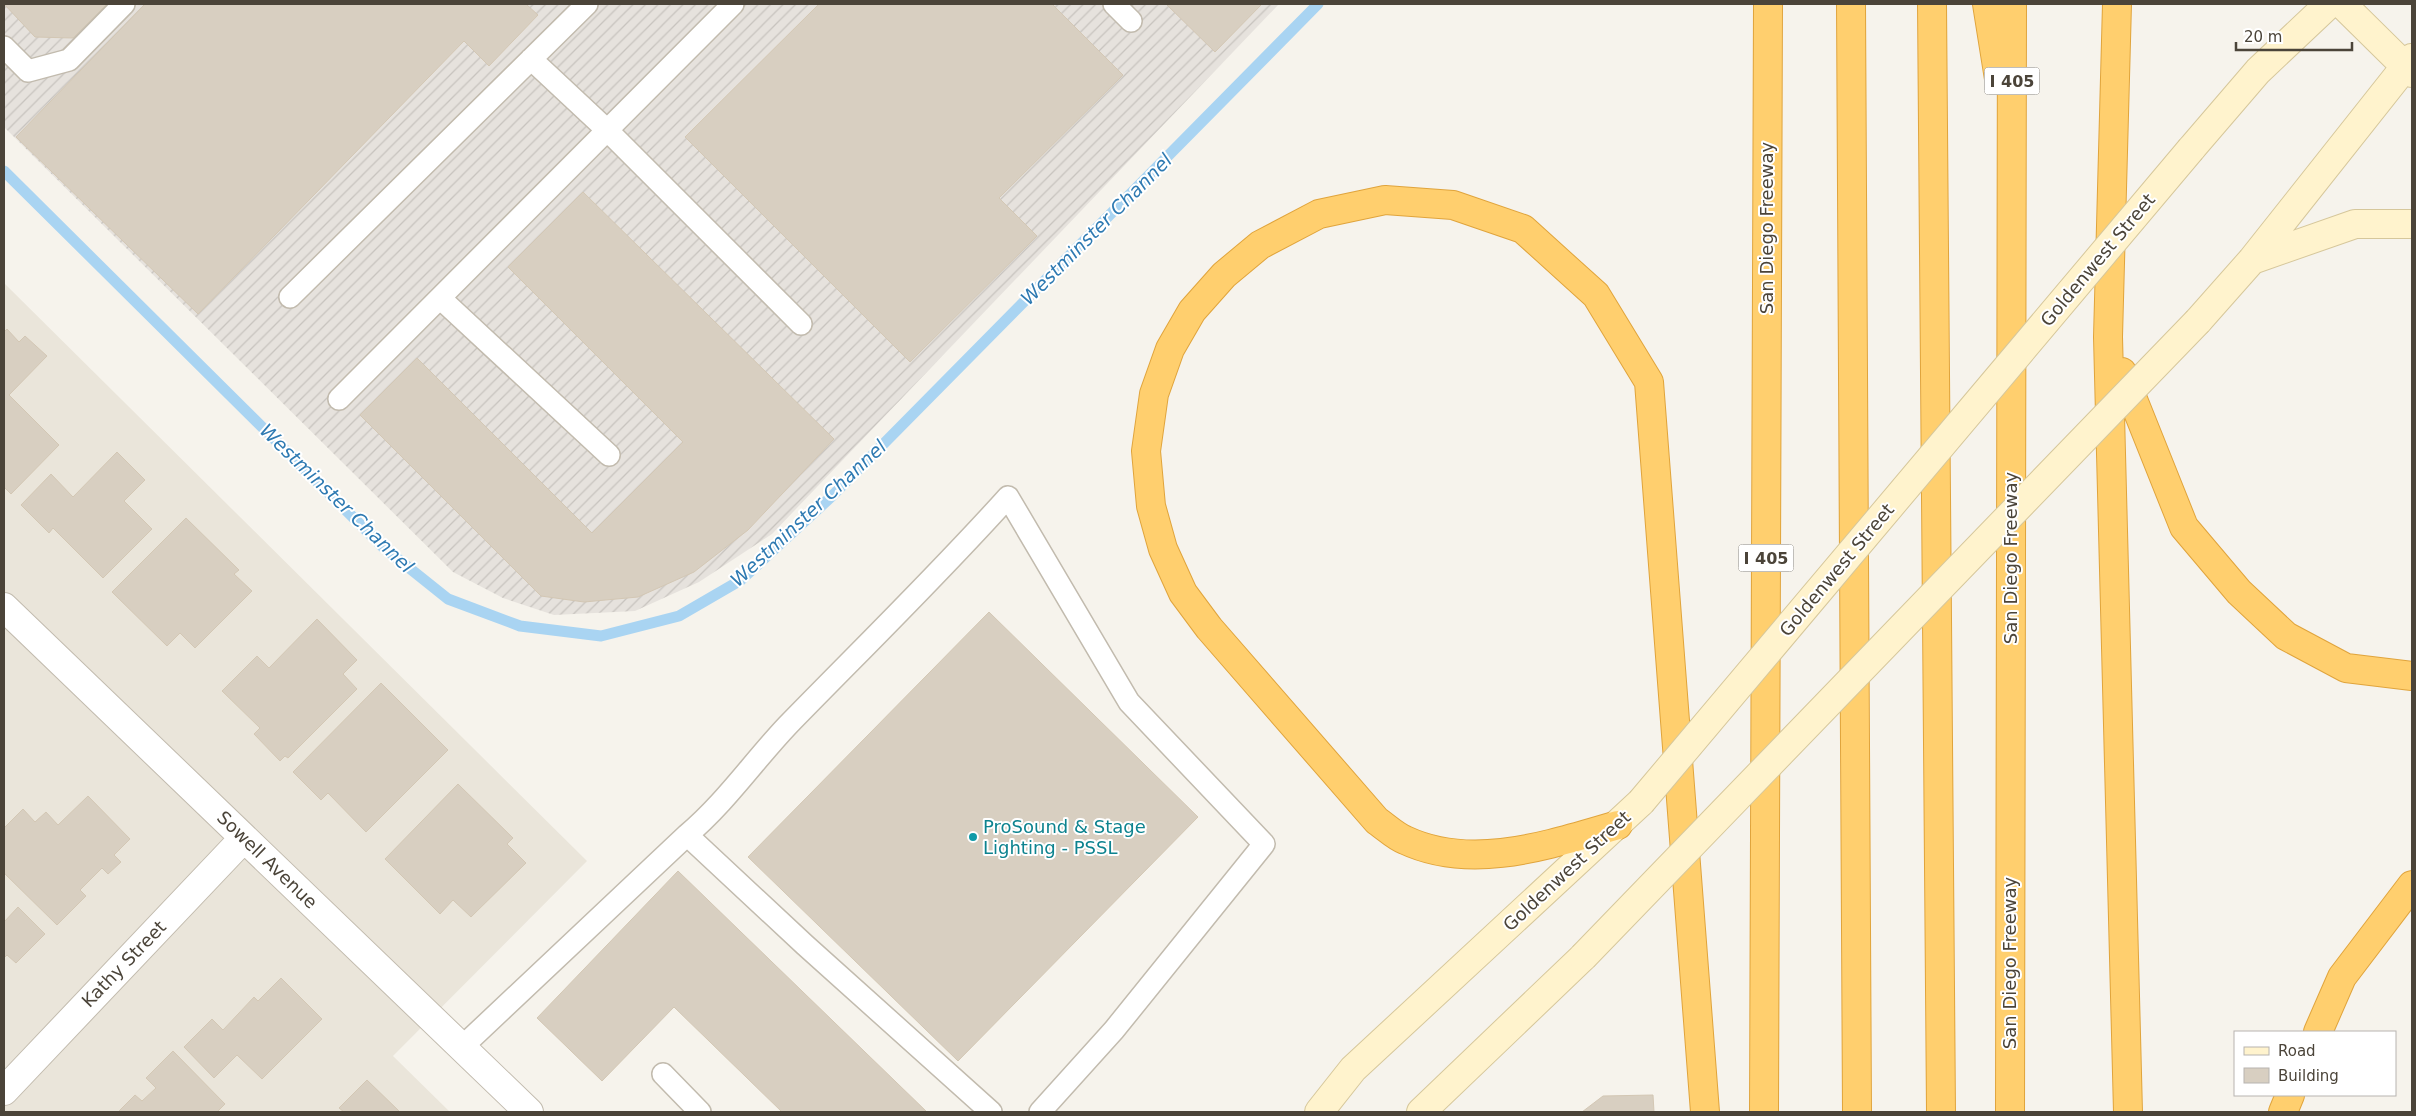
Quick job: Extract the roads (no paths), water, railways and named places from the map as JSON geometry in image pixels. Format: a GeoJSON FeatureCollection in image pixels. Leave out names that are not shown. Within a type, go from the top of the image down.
{"type":"FeatureCollection","features":[{"type":"Feature","properties":{"kind":"highway","name":"San Diego Freeway"},"geometry":{"type":"LineString","coordinates":[[1764,1112],[1768,4]]}},
{"type":"Feature","properties":{"kind":"highway"},"geometry":{"type":"LineString","coordinates":[[1851,4],[1857,1112]]}},
{"type":"Feature","properties":{"kind":"highway"},"geometry":{"type":"LineString","coordinates":[[1932,4],[1941,1112]]}},
{"type":"Feature","properties":{"kind":"highway"},"geometry":{"type":"LineString","coordinates":[[1987,4],[2011,159]]}},
{"type":"Feature","properties":{"kind":"highway","name":"San Diego Freeway"},"geometry":{"type":"LineString","coordinates":[[2010,1112],[2012,4]]}},
{"type":"Feature","properties":{"kind":"highway"},"geometry":{"type":"LineString","coordinates":[[2117,4],[2108,337],[2128,1112]]}},
{"type":"Feature","properties":{"kind":"highway"},"geometry":{"type":"LineString","coordinates":[[1618,825],[1526,850],[1463,854],[1436,850],[1405,840],[1377,821],[1209,628],[1183,593],[1163,549],[1151,506],[1146,451],[1154,394],[1170,349],[1192,311],[1224,275],[1260,245],[1318,214],[1385,200],[1453,205],[1523,229],[1596,295],[1649,382],[1705,1112]]}},
{"type":"Feature","properties":{"kind":"highway"},"geometry":{"type":"LineString","coordinates":[[2108,337],[2184,527],[2239,592],[2286,636],[2346,668],[2412,676]]}},
{"type":"Feature","properties":{"kind":"highway"},"geometry":{"type":"LineString","coordinates":[[2318,1031],[2342,977],[2412,885]]}},
{"type":"Feature","properties":{"kind":"highway"},"geometry":{"type":"LineString","coordinates":[[2283,1112],[2290,1096]]}},
{"type":"Feature","properties":{"kind":"main road","name":"Goldenwest Street"},"geometry":{"type":"LineString","coordinates":[[1319,1112],[1353,1069],[1641,802],[2258,71],[2329,4]]}},
{"type":"Feature","properties":{"kind":"main road"},"geometry":{"type":"LineString","coordinates":[[1420,1112],[1583,957],[2198,321],[2252,260],[2410,66],[2342,4]]}},
{"type":"Feature","properties":{"kind":"main road"},"geometry":{"type":"LineString","coordinates":[[2252,260],[2355,224],[2412,224]]}},
{"type":"Feature","properties":{"kind":"street","name":"Sowell Avenue"},"geometry":{"type":"LineString","coordinates":[[4,608],[529,1112]]}},
{"type":"Feature","properties":{"kind":"street","name":"Kathy Street"},"geometry":{"type":"LineString","coordinates":[[4,1091],[244,838]]}},
{"type":"Feature","properties":{"kind":"lane"},"geometry":{"type":"LineString","coordinates":[[4,46],[28,70],[69,60],[124,4]]}},
{"type":"Feature","properties":{"kind":"lane"},"geometry":{"type":"LineString","coordinates":[[290,297],[587,4]]}},
{"type":"Feature","properties":{"kind":"lane"},"geometry":{"type":"LineString","coordinates":[[339,399],[733,4]]}},
{"type":"Feature","properties":{"kind":"lane"},"geometry":{"type":"LineString","coordinates":[[1114,4],[1131,21]]}},
{"type":"Feature","properties":{"kind":"lane"},"geometry":{"type":"LineString","coordinates":[[532,58],[607,130],[801,324]]}},
{"type":"Feature","properties":{"kind":"lane"},"geometry":{"type":"LineString","coordinates":[[440,298],[609,455]]}},
{"type":"Feature","properties":{"kind":"lane"},"geometry":{"type":"LineString","coordinates":[[462,1047],[710,815],[756,759],[962,548],[1008,497],[1129,702],[1264,844],[1114,1030],[1040,1112]]}},
{"type":"Feature","properties":{"kind":"lane"},"geometry":{"type":"LineString","coordinates":[[687,835],[805,945],[991,1112]]}},
{"type":"Feature","properties":{"kind":"lane"},"geometry":{"type":"LineString","coordinates":[[663,1074],[700,1112]]}},
{"type":"Feature","properties":{"kind":"waterway","name":"Westminster Channel"},"geometry":{"type":"LineString","coordinates":[[4,171],[383,547],[448,599],[520,626],[601,636],[679,616],[741,580],[832,496],[1318,4]]}},
{"type":"Feature","properties":{"kind":"place","name":"ProSound & Stage Lighting - PSSL"},"geometry":{"type":"Point","coordinates":[973,837]}}]}
